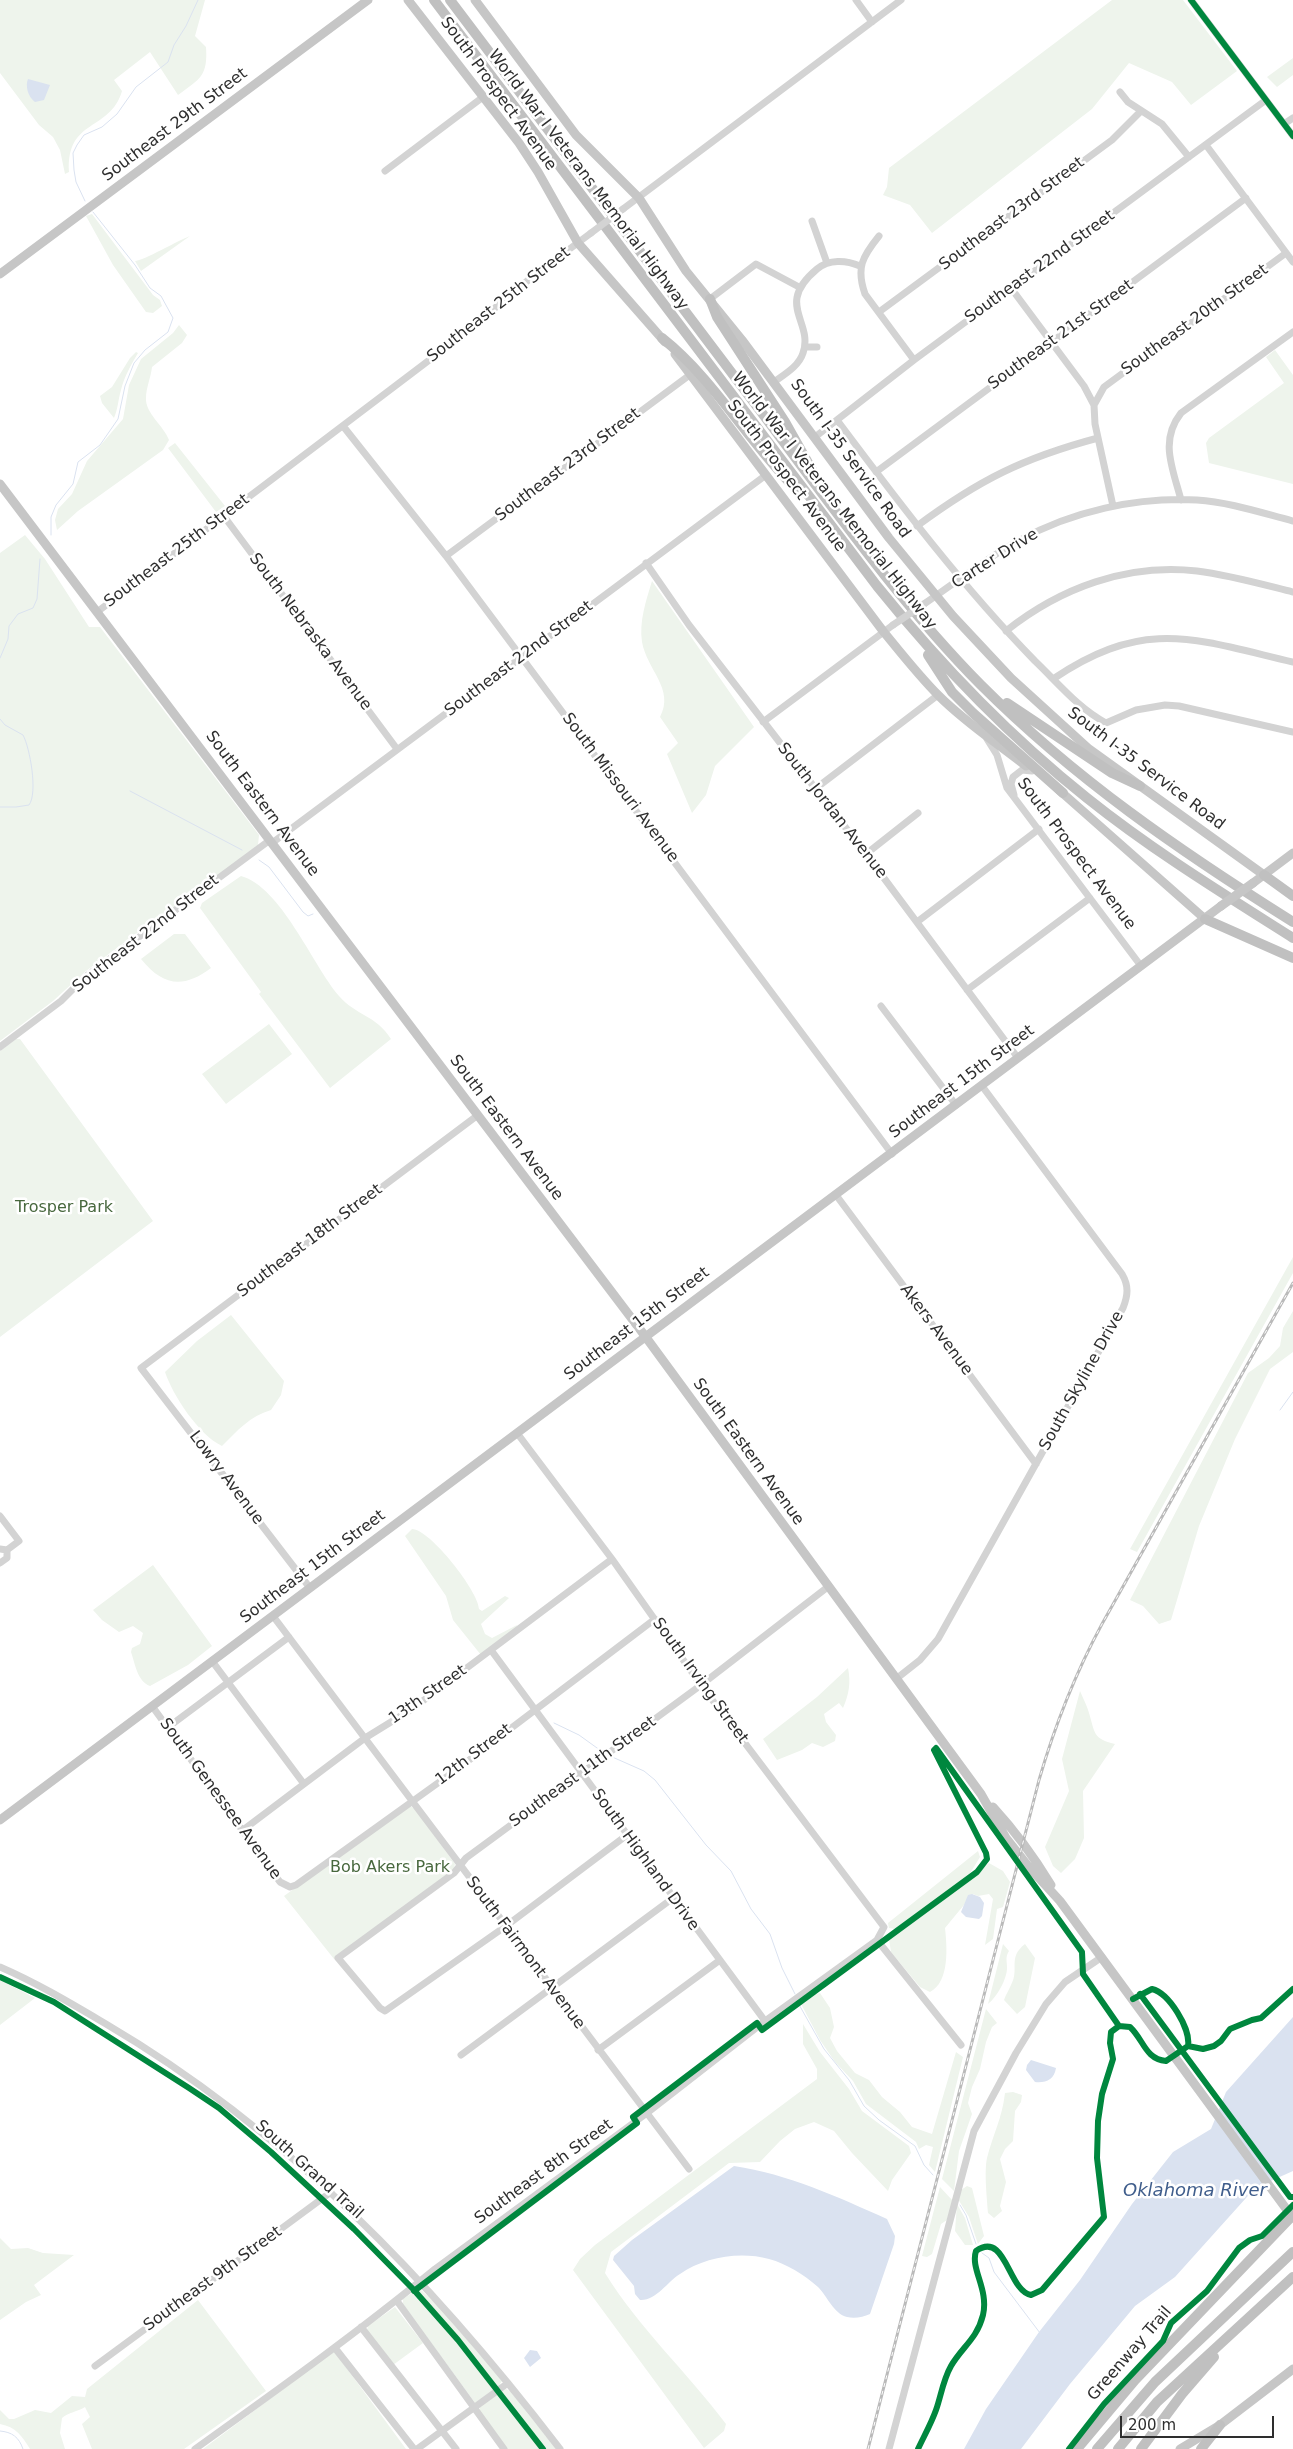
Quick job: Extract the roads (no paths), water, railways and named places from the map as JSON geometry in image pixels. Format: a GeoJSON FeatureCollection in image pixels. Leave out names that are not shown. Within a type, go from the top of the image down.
{"type":"FeatureCollection","features":[{"type":"Feature","properties":{"kind":"highway","name":"World War I Veterans Memorial Highway"},"geometry":{"type":"LineString","coordinates":[[434,0],[820,512],[910,626],[995,716],[1086,798],[1180,867],[1293,938]]}},
{"type":"Feature","properties":{"kind":"highway","name":"World War I Veterans Memorial Highway"},"geometry":{"type":"LineString","coordinates":[[450,0],[832,506],[920,618],[982,685],[1052,751],[1120,806],[1210,870],[1293,922]]}},
{"type":"Feature","properties":{"kind":"highway"},"geometry":{"type":"LineString","coordinates":[[710,299],[717,317],[785,422],[832,506]]}},
{"type":"Feature","properties":{"kind":"highway"},"geometry":{"type":"LineString","coordinates":[[662,338],[682,353],[777,470],[820,512]]}},
{"type":"Feature","properties":{"kind":"highway"},"geometry":{"type":"LineString","coordinates":[[910,626],[952,692],[992,731],[1063,793]]}},
{"type":"Feature","properties":{"kind":"highway"},"geometry":{"type":"LineString","coordinates":[[982,685],[1112,773],[1140,786]]}},
{"type":"Feature","properties":{"kind":"highway"},"geometry":{"type":"LineString","coordinates":[[1264,875],[1293,896]]}},
{"type":"Feature","properties":{"kind":"highway"},"geometry":{"type":"LineString","coordinates":[[1205,919],[1293,958]]}},
{"type":"Feature","properties":{"kind":"highway"},"geometry":{"type":"LineString","coordinates":[[1077,2449],[1135,2380],[1292,2216]]}},
{"type":"Feature","properties":{"kind":"highway"},"geometry":{"type":"LineString","coordinates":[[1097,2449],[1155,2382],[1293,2252]]}},
{"type":"Feature","properties":{"kind":"highway"},"geometry":{"type":"LineString","coordinates":[[1118,2449],[1157,2402],[1293,2277]]}},
{"type":"Feature","properties":{"kind":"highway"},"geometry":{"type":"LineString","coordinates":[[1141,2449],[1182,2394],[1241,2326]]}},
{"type":"Feature","properties":{"kind":"highway"},"geometry":{"type":"LineString","coordinates":[[1201,2449],[1220,2425]]}},
{"type":"Feature","properties":{"kind":"main road","name":"Southeast 29th Street"},"geometry":{"type":"LineString","coordinates":[[0,274],[368,0]]}},
{"type":"Feature","properties":{"kind":"main road","name":"South Prospect Avenue"},"geometry":{"type":"LineString","coordinates":[[408,0],[531,160],[578,243],[662,338],[691,374],[883,631],[938,695],[984,736]]}},
{"type":"Feature","properties":{"kind":"main road","name":"South I-35 Service Road"},"geometry":{"type":"LineString","coordinates":[[475,0],[576,135],[639,198],[686,271],[774,382],[889,538],[935,596],[1011,678],[1089,749],[1264,875]]}},
{"type":"Feature","properties":{"kind":"main road","name":"South Eastern Avenue"},"geometry":{"type":"LineString","coordinates":[[0,484],[644,1336],[981,1794],[1006,1838],[1028,1866],[1060,1900],[1292,2216]]}},
{"type":"Feature","properties":{"kind":"main road"},"geometry":{"type":"LineString","coordinates":[[984,736],[1063,793],[1205,919]]}},
{"type":"Feature","properties":{"kind":"main road","name":"Southeast 15th Street"},"geometry":{"type":"LineString","coordinates":[[0,1820],[518,1433],[644,1336],[892,1154],[1293,853]]}},
{"type":"Feature","properties":{"kind":"main road"},"geometry":{"type":"LineString","coordinates":[[1180,2449],[1220,2425],[1293,2369]]}},
{"type":"Feature","properties":{"kind":"street"},"geometry":{"type":"LineString","coordinates":[[856,0],[872,22]]}},
{"type":"Feature","properties":{"kind":"street","name":"Southeast 25th Street"},"geometry":{"type":"LineString","coordinates":[[97,612],[465,333],[591,233],[901,0]]}},
{"type":"Feature","properties":{"kind":"street"},"geometry":{"type":"LineString","coordinates":[[1191,0],[1293,136]]}},
{"type":"Feature","properties":{"kind":"street"},"geometry":{"type":"LineString","coordinates":[[1120,92],[1128,102],[1162,124],[1190,157]]}},
{"type":"Feature","properties":{"kind":"street"},"geometry":{"type":"LineString","coordinates":[[385,171],[483,96]]}},
{"type":"Feature","properties":{"kind":"street","name":"Southeast 22nd Street"},"geometry":{"type":"LineString","coordinates":[[816,437],[914,360],[1266,100]]}},
{"type":"Feature","properties":{"kind":"street","name":"Southeast 23rd Street"},"geometry":{"type":"LineString","coordinates":[[879,312],[1112,140],[1141,111]]}},
{"type":"Feature","properties":{"kind":"street"},"geometry":{"type":"LineString","coordinates":[[1284,124],[1293,118]]}},
{"type":"Feature","properties":{"kind":"street"},"geometry":{"type":"LineString","coordinates":[[1206,144],[1293,262]]}},
{"type":"Feature","properties":{"kind":"street","name":"Southeast 21st Street"},"geometry":{"type":"LineString","coordinates":[[876,472],[1246,198]]}},
{"type":"Feature","properties":{"kind":"street"},"geometry":{"type":"LineString","coordinates":[[812,222],[827,263]]}},
{"type":"Feature","properties":{"kind":"street"},"geometry":{"type":"LineString","coordinates":[[879,236],[865,255],[860,266],[861,283],[865,294],[914,360]]}},
{"type":"Feature","properties":{"kind":"street","name":"Southeast 20th Street"},"geometry":{"type":"LineString","coordinates":[[1084,386],[1094,391],[1104,387],[1286,253]]}},
{"type":"Feature","properties":{"kind":"street"},"geometry":{"type":"LineString","coordinates":[[774,382],[794,367],[800,360],[805,347],[805,339],[798,312],[799,287],[813,272],[827,263],[850,262],[860,266]]}},
{"type":"Feature","properties":{"kind":"street"},"geometry":{"type":"LineString","coordinates":[[710,299],[756,264],[799,287]]}},
{"type":"Feature","properties":{"kind":"street"},"geometry":{"type":"LineString","coordinates":[[1011,288],[1084,386],[1094,405],[1098,438],[1113,506]]}},
{"type":"Feature","properties":{"kind":"street"},"geometry":{"type":"LineString","coordinates":[[1181,500],[1169,452],[1168,435],[1172,424],[1181,413],[1293,332]]}},
{"type":"Feature","properties":{"kind":"street"},"geometry":{"type":"LineString","coordinates":[[805,347],[817,347]]}},
{"type":"Feature","properties":{"kind":"street","name":"Southeast 23rd Street"},"geometry":{"type":"LineString","coordinates":[[446,556],[691,374]]}},
{"type":"Feature","properties":{"kind":"street","name":"Southeast 20th Street"},"geometry":{"type":"LineString","coordinates":[[1094,405],[1104,387]]}},
{"type":"Feature","properties":{"kind":"street"},"geometry":{"type":"LineString","coordinates":[[837,420],[960,580],[1006,631],[1095,718],[1106,723],[1136,710],[1165,705],[1179,706],[1293,732]]}},
{"type":"Feature","properties":{"kind":"street","name":"South Missouri Avenue"},"geometry":{"type":"LineString","coordinates":[[343,426],[446,556],[520,658],[776,995],[892,1154]]}},
{"type":"Feature","properties":{"kind":"street"},"geometry":{"type":"LineString","coordinates":[[917,526],[968,489],[1002,471],[1048,452],[1098,438]]}},
{"type":"Feature","properties":{"kind":"street","name":"Southeast 22nd Street"},"geometry":{"type":"LineString","coordinates":[[0,1048],[61,1001],[86,977],[766,475]]}},
{"type":"Feature","properties":{"kind":"street","name":"Carter Drive"},"geometry":{"type":"LineString","coordinates":[[883,631],[994,556],[1031,534],[1079,515],[1113,506],[1181,500],[1225,504],[1293,521]]}},
{"type":"Feature","properties":{"kind":"street","name":"South Nebraska Avenue"},"geometry":{"type":"LineString","coordinates":[[223,515],[396,749]]}},
{"type":"Feature","properties":{"kind":"street","name":"South Jordan Avenue"},"geometry":{"type":"LineString","coordinates":[[646,563],[689,625],[866,854],[1018,1058]]}},
{"type":"Feature","properties":{"kind":"street"},"geometry":{"type":"LineString","coordinates":[[1006,631],[1041,606],[1072,590],[1104,579],[1140,572],[1196,571],[1224,575],[1293,592]]}},
{"type":"Feature","properties":{"kind":"street"},"geometry":{"type":"LineString","coordinates":[[763,722],[883,631]]}},
{"type":"Feature","properties":{"kind":"street"},"geometry":{"type":"LineString","coordinates":[[1054,679],[1076,664],[1110,648],[1143,639],[1158,638],[1210,642],[1293,662]]}},
{"type":"Feature","properties":{"kind":"street"},"geometry":{"type":"LineString","coordinates":[[815,789],[938,695]]}},
{"type":"Feature","properties":{"kind":"street","name":"South Prospect Avenue"},"geometry":{"type":"LineString","coordinates":[[984,736],[997,755],[1004,784],[1141,966]]}},
{"type":"Feature","properties":{"kind":"street"},"geometry":{"type":"LineString","coordinates":[[1014,795],[1011,784],[1013,777],[1022,770],[1032,771]]}},
{"type":"Feature","properties":{"kind":"street"},"geometry":{"type":"LineString","coordinates":[[866,854],[918,813]]}},
{"type":"Feature","properties":{"kind":"street"},"geometry":{"type":"LineString","coordinates":[[917,922],[1039,829]]}},
{"type":"Feature","properties":{"kind":"street"},"geometry":{"type":"LineString","coordinates":[[967,990],[1090,898]]}},
{"type":"Feature","properties":{"kind":"street"},"geometry":{"type":"LineString","coordinates":[[881,1006],[956,1105]]}},
{"type":"Feature","properties":{"kind":"street","name":"South Skyline Drive"},"geometry":{"type":"LineString","coordinates":[[896,1679],[920,1660],[938,1639],[1123,1308],[1127,1296],[1127,1285],[1115,1265],[982,1086]]}},
{"type":"Feature","properties":{"kind":"street","name":"Southeast 18th Street"},"geometry":{"type":"LineString","coordinates":[[141,1368],[478,1115]]}},
{"type":"Feature","properties":{"kind":"street","name":"Akers Avenue"},"geometry":{"type":"LineString","coordinates":[[836,1195],[1036,1464]]}},
{"type":"Feature","properties":{"kind":"street","name":"Lowry Avenue"},"geometry":{"type":"LineString","coordinates":[[141,1368],[310,1588]]}},
{"type":"Feature","properties":{"kind":"street","name":"South Irving Street"},"geometry":{"type":"LineString","coordinates":[[518,1433],[612,1559],[701,1685],[884,1927]]}},
{"type":"Feature","properties":{"kind":"street"},"geometry":{"type":"LineString","coordinates":[[0,1516],[19,1541],[3,1549],[7,1558],[0,1563]]}},
{"type":"Feature","properties":{"kind":"street","name":"13th Street"},"geometry":{"type":"LineString","coordinates":[[243,1830],[365,1738],[412,1709],[612,1559]]}},
{"type":"Feature","properties":{"kind":"street","name":"Southeast 11th Street"},"geometry":{"type":"LineString","coordinates":[[506,1926],[407,1998],[385,2011],[380,2008],[338,1958],[454,1873],[466,1858],[701,1685],[828,1586]]}},
{"type":"Feature","properties":{"kind":"street","name":"South Fairmont Avenue"},"geometry":{"type":"LineString","coordinates":[[273,1616],[689,2169]]}},
{"type":"Feature","properties":{"kind":"street","name":"12th Street"},"geometry":{"type":"LineString","coordinates":[[290,1887],[296,1885],[412,1802],[655,1619]]}},
{"type":"Feature","properties":{"kind":"street"},"geometry":{"type":"LineString","coordinates":[[167,1728],[229,1684],[289,1637]]}},
{"type":"Feature","properties":{"kind":"street","name":"South Highland Drive"},"geometry":{"type":"LineString","coordinates":[[491,1650],[765,2021]]}},
{"type":"Feature","properties":{"kind":"street"},"geometry":{"type":"LineString","coordinates":[[212,1661],[304,1784]]}},
{"type":"Feature","properties":{"kind":"street","name":"South Genessee Avenue"},"geometry":{"type":"LineString","coordinates":[[152,1706],[280,1882],[290,1887]]}},
{"type":"Feature","properties":{"kind":"street"},"geometry":{"type":"LineString","coordinates":[[506,1926],[627,1835]]}},
{"type":"Feature","properties":{"kind":"street"},"geometry":{"type":"LineString","coordinates":[[461,2055],[673,1898]]}},
{"type":"Feature","properties":{"kind":"street","name":"Southeast 8th Street"},"geometry":{"type":"LineString","coordinates":[[195,2449],[335,2348],[361,2326],[647,2113],[765,2021],[877,1940],[884,1927]]}},
{"type":"Feature","properties":{"kind":"street"},"geometry":{"type":"LineString","coordinates":[[877,1940],[961,2045]]}},
{"type":"Feature","properties":{"kind":"street"},"geometry":{"type":"LineString","coordinates":[[889,2449],[974,2131],[1016,2053],[1046,2004],[1065,1982],[1102,1957]]}},
{"type":"Feature","properties":{"kind":"street"},"geometry":{"type":"LineString","coordinates":[[598,2050],[720,1960]]}},
{"type":"Feature","properties":{"kind":"street"},"geometry":{"type":"LineString","coordinates":[[0,1967],[89,2014],[166,2062],[253,2126],[331,2192],[421,2282],[508,2383],[560,2449]]}},
{"type":"Feature","properties":{"kind":"street","name":"Southeast 9th Street"},"geometry":{"type":"LineString","coordinates":[[94,2366],[331,2192]]}},
{"type":"Feature","properties":{"kind":"street"},"geometry":{"type":"LineString","coordinates":[[397,2301],[504,2449]]}},
{"type":"Feature","properties":{"kind":"street"},"geometry":{"type":"LineString","coordinates":[[361,2326],[456,2449]]}},
{"type":"Feature","properties":{"kind":"street"},"geometry":{"type":"LineString","coordinates":[[335,2348],[415,2449],[442,2432],[508,2383]]}},
{"type":"Feature","properties":{"kind":"water"},"geometry":{"type":"Polygon","coordinates":[[[28,79],[50,85],[44,100],[35,102],[31,97],[27,88],[28,79]]]}},
{"type":"Feature","properties":{"kind":"water"},"geometry":{"type":"Polygon","coordinates":[[[972,1894],[980,1897],[984,1903],[982,1916],[979,1919],[966,1917],[961,1912],[968,1895],[972,1894]]]}},
{"type":"Feature","properties":{"kind":"water","name":"Oklahoma River"},"geometry":{"type":"Polygon","coordinates":[[[1293,2017],[1293,2171],[1255,2188],[1175,2277],[1135,2306],[1070,2384],[1021,2449],[964,2449],[986,2409],[1039,2332],[1080,2280],[1132,2204],[1173,2152],[1211,2129],[1226,2092],[1293,2017]]]}},
{"type":"Feature","properties":{"kind":"water"},"geometry":{"type":"Polygon","coordinates":[[[1031,2060],[1056,2068],[1051,2078],[1043,2082],[1035,2082],[1026,2070],[1031,2060]]]}},
{"type":"Feature","properties":{"kind":"water"},"geometry":{"type":"Polygon","coordinates":[[[734,2166],[793,2180],[887,2219],[895,2236],[894,2244],[870,2314],[856,2318],[842,2315],[834,2309],[818,2287],[795,2270],[769,2259],[746,2256],[723,2257],[700,2263],[675,2277],[656,2294],[640,2300],[635,2294],[634,2286],[613,2260],[614,2256],[632,2240],[734,2166]]]}},
{"type":"Feature","properties":{"kind":"water"},"geometry":{"type":"Polygon","coordinates":[[[530,2350],[537,2351],[541,2358],[530,2367],[524,2358],[530,2350]]]}},
{"type":"Feature","properties":{"kind":"waterway"},"geometry":{"type":"LineString","coordinates":[[85,201],[76,182],[74,170],[73,153],[77,145],[84,135],[102,127],[117,114],[136,87],[168,62],[174,45],[186,26],[198,0]]}},
{"type":"Feature","properties":{"kind":"waterway"},"geometry":{"type":"LineString","coordinates":[[51,535],[51,517],[56,505],[73,484],[78,462],[100,445],[118,419],[125,386],[134,363],[145,350],[168,332],[173,318],[161,296],[150,288],[135,265],[93,212]]}},
{"type":"Feature","properties":{"kind":"waterway"},"geometry":{"type":"LineString","coordinates":[[0,658],[8,639],[9,626],[18,614],[33,608],[37,599],[40,559]]}},
{"type":"Feature","properties":{"kind":"waterway"},"geometry":{"type":"LineString","coordinates":[[0,719],[5,725],[23,735],[26,741],[33,781],[32,799],[29,805],[0,807]]}},
{"type":"Feature","properties":{"kind":"waterway"},"geometry":{"type":"LineString","coordinates":[[130,791],[242,850]]}},
{"type":"Feature","properties":{"kind":"waterway"},"geometry":{"type":"LineString","coordinates":[[259,860],[269,867],[303,912],[308,916],[313,914]]}},
{"type":"Feature","properties":{"kind":"waterway"},"geometry":{"type":"LineString","coordinates":[[1280,1410],[1293,1392]]}},
{"type":"Feature","properties":{"kind":"waterway"},"geometry":{"type":"LineString","coordinates":[[554,1723],[579,1735],[604,1753]]}},
{"type":"Feature","properties":{"kind":"waterway"},"geometry":{"type":"LineString","coordinates":[[610,1756],[644,1771],[655,1780],[706,1845],[731,1871],[751,1909],[770,1934],[782,1968],[795,1994]]}},
{"type":"Feature","properties":{"kind":"waterway"},"geometry":{"type":"LineString","coordinates":[[797,2001],[824,2049],[849,2080],[864,2106],[879,2120],[915,2146],[924,2165],[933,2175]]}},
{"type":"Feature","properties":{"kind":"waterway"},"geometry":{"type":"LineString","coordinates":[[960,2205],[966,2215],[976,2244]]}},
{"type":"Feature","properties":{"kind":"waterway"},"geometry":{"type":"LineString","coordinates":[[982,2253],[989,2258],[994,2272],[1040,2333]]}},
{"type":"Feature","properties":{"kind":"waterway"},"geometry":{"type":"LineString","coordinates":[[0,2431],[14,2436],[23,2449]]}},
{"type":"Feature","properties":{"kind":"railway"},"geometry":{"type":"LineString","coordinates":[[868,2449],[1039,1780],[1052,1739],[1074,1681],[1102,1624],[1293,1283]]}},
{"type":"Feature","properties":{"kind":"park label","name":"Trosper Park"},"geometry":{"type":"Point","coordinates":[64,1208]}},
{"type":"Feature","properties":{"kind":"park label","name":"Bob Akers Park"},"geometry":{"type":"Point","coordinates":[390,1868]}}]}
